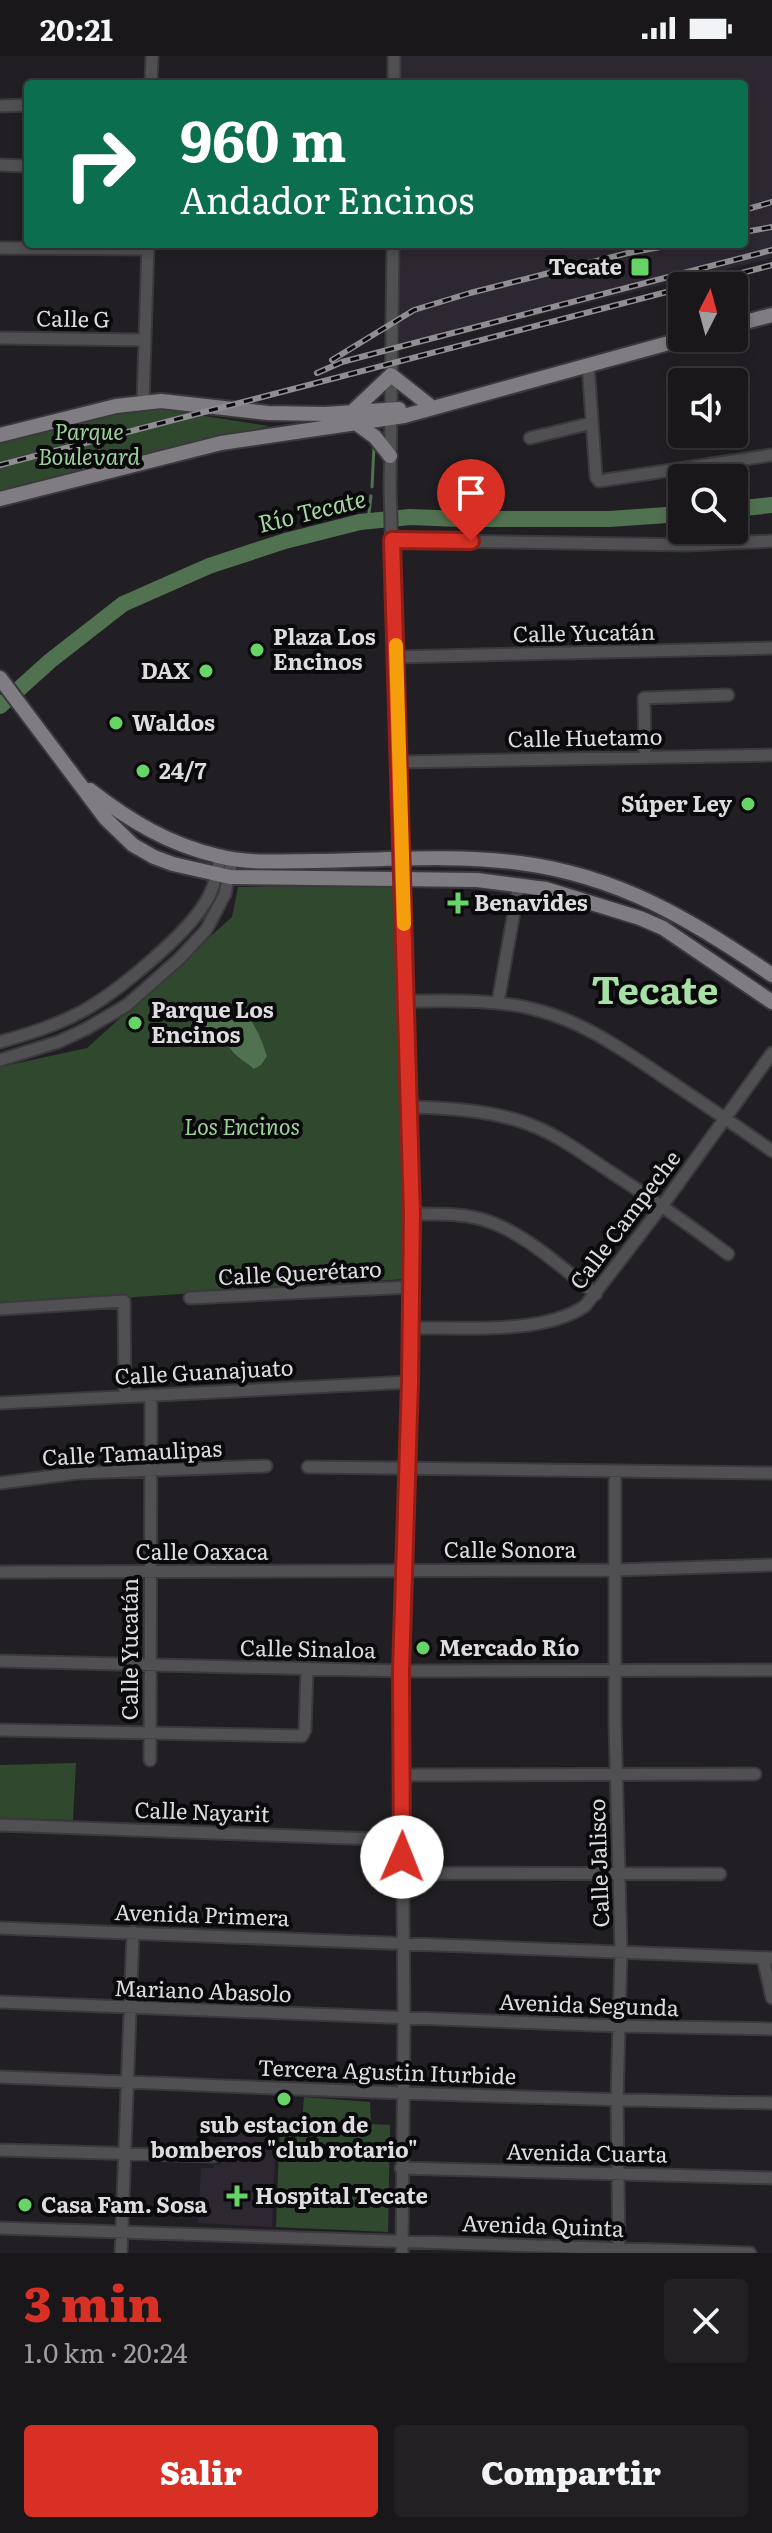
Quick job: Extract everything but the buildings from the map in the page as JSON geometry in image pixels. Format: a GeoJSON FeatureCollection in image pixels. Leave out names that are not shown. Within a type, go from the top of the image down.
{"type":"FeatureCollection","features":[{"type":"Feature","properties":{"kind":"main road"},"geometry":{"type":"LineString","coordinates":[[748,321],[772,315]]}},
{"type":"Feature","properties":{"kind":"main road"},"geometry":{"type":"LineString","coordinates":[[0,499],[221,443],[447,403],[668,343]]}},
{"type":"Feature","properties":{"kind":"main road"},"geometry":{"type":"LineString","coordinates":[[353,418],[391,375],[429,405]]}},
{"type":"Feature","properties":{"kind":"main road"},"geometry":{"type":"LineString","coordinates":[[0,435],[80,414],[143,402],[179,402],[268,413],[353,418],[375,437],[390,456]]}},
{"type":"Feature","properties":{"kind":"main road"},"geometry":{"type":"LineString","coordinates":[[390,414],[447,403]]}},
{"type":"Feature","properties":{"kind":"main road"},"geometry":{"type":"LineString","coordinates":[[0,678],[106,819],[133,845],[169,863],[223,876],[477,880],[519,884],[580,898],[663,928],[772,1002]]}},
{"type":"Feature","properties":{"kind":"main road"},"geometry":{"type":"LineString","coordinates":[[80,782],[147,831],[226,858],[286,861],[486,859],[571,872],[672,911],[702,927],[772,975]]}},
{"type":"Feature","properties":{"kind":"street"},"geometry":{"type":"LineString","coordinates":[[151,80],[152,56]]}},
{"type":"Feature","properties":{"kind":"street"},"geometry":{"type":"LineString","coordinates":[[394,56],[394,80]]}},
{"type":"Feature","properties":{"kind":"street"},"geometry":{"type":"LineString","coordinates":[[0,106],[24,105]]}},
{"type":"Feature","properties":{"kind":"street"},"geometry":{"type":"LineString","coordinates":[[0,165],[24,166]]}},
{"type":"Feature","properties":{"kind":"street"},"geometry":{"type":"LineString","coordinates":[[0,248],[24,248]]}},
{"type":"Feature","properties":{"kind":"street"},"geometry":{"type":"LineString","coordinates":[[143,402],[148,248]]}},
{"type":"Feature","properties":{"kind":"street"},"geometry":{"type":"LineString","coordinates":[[393,248],[390,489],[412,1214],[401,1671],[402,2247]]}},
{"type":"Feature","properties":{"kind":"street","name":"Calle G"},"geometry":{"type":"LineString","coordinates":[[0,338],[145,340]]}},
{"type":"Feature","properties":{"kind":"street"},"geometry":{"type":"LineString","coordinates":[[588,364],[596,477],[601,481],[772,455]]}},
{"type":"Feature","properties":{"kind":"street"},"geometry":{"type":"LineString","coordinates":[[530,438],[592,423]]}},
{"type":"Feature","properties":{"kind":"street"},"geometry":{"type":"LineString","coordinates":[[392,540],[688,545],[772,541]]}},
{"type":"Feature","properties":{"kind":"street","name":"Calle Yucatán"},"geometry":{"type":"LineString","coordinates":[[396,657],[772,648]]}},
{"type":"Feature","properties":{"kind":"street"},"geometry":{"type":"LineString","coordinates":[[645,756],[644,698],[728,695]]}},
{"type":"Feature","properties":{"kind":"street","name":"Calle Huetamo"},"geometry":{"type":"LineString","coordinates":[[400,762],[772,755]]}},
{"type":"Feature","properties":{"kind":"street"},"geometry":{"type":"LineString","coordinates":[[0,1060],[58,1042],[86,1029],[127,1005],[179,959],[206,930],[220,907],[226,858]]}},
{"type":"Feature","properties":{"kind":"street"},"geometry":{"type":"LineString","coordinates":[[0,1042],[37,1032],[82,1012],[127,981],[195,917],[223,876]]}},
{"type":"Feature","properties":{"kind":"street"},"geometry":{"type":"LineString","coordinates":[[498,1002],[519,884]]}},
{"type":"Feature","properties":{"kind":"street"},"geometry":{"type":"LineString","coordinates":[[406,1001],[498,1002],[532,1008],[568,1020],[601,1037],[772,1151]]}},
{"type":"Feature","properties":{"kind":"street","name":"Calle Campeche"},"geometry":{"type":"LineString","coordinates":[[411,1328],[551,1322],[571,1316],[585,1306],[662,1206],[772,1053]]}},
{"type":"Feature","properties":{"kind":"street"},"geometry":{"type":"LineString","coordinates":[[410,1107],[491,1113],[524,1122],[561,1139],[728,1254]]}},
{"type":"Feature","properties":{"kind":"street"},"geometry":{"type":"LineString","coordinates":[[412,1214],[452,1214],[481,1219],[502,1228],[531,1245],[596,1294]]}},
{"type":"Feature","properties":{"kind":"street","name":"Calle Querétaro"},"geometry":{"type":"LineString","coordinates":[[190,1298],[412,1287]]}},
{"type":"Feature","properties":{"kind":"street"},"geometry":{"type":"LineString","coordinates":[[0,1309],[124,1301],[125,1396]]}},
{"type":"Feature","properties":{"kind":"street","name":"Calle Guanajuato"},"geometry":{"type":"LineString","coordinates":[[0,1403],[410,1382]]}},
{"type":"Feature","properties":{"kind":"street","name":"Calle Yucatán"},"geometry":{"type":"LineString","coordinates":[[150,1760],[151,1395]]}},
{"type":"Feature","properties":{"kind":"street","name":"Calle Tamaulipas"},"geometry":{"type":"LineString","coordinates":[[0,1483],[77,1473],[266,1466]]}},
{"type":"Feature","properties":{"kind":"street"},"geometry":{"type":"LineString","coordinates":[[308,1467],[772,1473]]}},
{"type":"Feature","properties":{"kind":"street","name":"Calle Jalisco"},"geometry":{"type":"LineString","coordinates":[[615,1472],[616,1776],[621,1951],[617,2100],[619,2251]]}},
{"type":"Feature","properties":{"kind":"street","name":"Calle Sonora"},"geometry":{"type":"LineString","coordinates":[[404,1571],[616,1570],[772,1565]]}},
{"type":"Feature","properties":{"kind":"street","name":"Calle Oaxaca"},"geometry":{"type":"LineString","coordinates":[[0,1572],[404,1571]]}},
{"type":"Feature","properties":{"kind":"street","name":"Calle Sinaloa"},"geometry":{"type":"LineString","coordinates":[[0,1661],[401,1671],[772,1670]]}},
{"type":"Feature","properties":{"kind":"street"},"geometry":{"type":"LineString","coordinates":[[0,1730],[298,1736],[305,1730],[307,1669]]}},
{"type":"Feature","properties":{"kind":"street"},"geometry":{"type":"LineString","coordinates":[[402,1775],[755,1774]]}},
{"type":"Feature","properties":{"kind":"street","name":"Calle Nayarit"},"geometry":{"type":"LineString","coordinates":[[0,1825],[403,1840]]}},
{"type":"Feature","properties":{"kind":"street"},"geometry":{"type":"LineString","coordinates":[[401,1873],[720,1874]]}},
{"type":"Feature","properties":{"kind":"street","name":"Avenida Primera"},"geometry":{"type":"LineString","coordinates":[[0,1928],[768,1958]]}},
{"type":"Feature","properties":{"kind":"street"},"geometry":{"type":"LineString","coordinates":[[121,2253],[133,1932]]}},
{"type":"Feature","properties":{"kind":"street"},"geometry":{"type":"LineString","coordinates":[[768,1958],[772,1998]]}},
{"type":"Feature","properties":{"kind":"street","name":"Mariano Abasolo"},"geometry":{"type":"LineString","coordinates":[[0,2002],[404,2019]]}},
{"type":"Feature","properties":{"kind":"street","name":"Avenida Segunda"},"geometry":{"type":"LineString","coordinates":[[404,2019],[772,2029]]}},
{"type":"Feature","properties":{"kind":"street","name":"Tercera Agustin Iturbide"},"geometry":{"type":"LineString","coordinates":[[0,2077],[772,2103]]}},
{"type":"Feature","properties":{"kind":"street"},"geometry":{"type":"LineString","coordinates":[[0,2150],[214,2156]]}},
{"type":"Feature","properties":{"kind":"street","name":"Avenida Cuarta"},"geometry":{"type":"LineString","coordinates":[[401,2168],[772,2178]]}},
{"type":"Feature","properties":{"kind":"street","name":"Avenida Quinta"},"geometry":{"type":"LineString","coordinates":[[0,2228],[402,2247],[750,2253]]}},
{"type":"Feature","properties":{"kind":"shaded area"},"geometry":{"type":"Polygon","coordinates":[[[400,56],[772,56],[772,258],[715,272],[668,272],[668,283],[400,349],[400,248],[748,248],[748,80],[400,80],[400,56]]]}},
{"type":"Feature","properties":{"kind":"shaded area"},"geometry":{"type":"Polygon","coordinates":[[[233,1007],[251,1021],[267,1056],[254,1069],[220,1038],[202,1033],[199,1028],[208,1016],[233,1007]]]}},
{"type":"Feature","properties":{"kind":"shaded area","name":"Hospital Tecate"},"geometry":{"type":"Polygon","coordinates":[[[250,2129],[276,2131],[272,2227],[198,2223],[201,2168],[221,2164],[221,2138],[230,2139],[231,2132],[249,2133],[250,2129]]]}},
{"type":"Feature","properties":{"kind":"green space","name":"Parque Boulevard"},"geometry":{"type":"Polygon","coordinates":[[[153,408],[269,426],[0,493],[0,443],[77,422],[153,408]]]}},
{"type":"Feature","properties":{"kind":"green space","name":"Los Encinos"},"geometry":{"type":"Polygon","coordinates":[[[399,884],[406,1279],[0,1306],[0,1067],[87,1048],[232,917],[238,887],[399,884]]]}},
{"type":"Feature","properties":{"kind":"green space"},"geometry":{"type":"Polygon","coordinates":[[[76,1763],[73,1820],[0,1818],[0,1765],[76,1763]]]}},
{"type":"Feature","properties":{"kind":"green space"},"geometry":{"type":"Polygon","coordinates":[[[304,2097],[370,2102],[371,2124],[390,2125],[388,2232],[276,2227],[280,2122],[302,2122],[304,2097]]]}},
{"type":"Feature","properties":{"kind":"waterway"},"geometry":{"type":"LineString","coordinates":[[372,487],[374,446]]}},
{"type":"Feature","properties":{"kind":"waterway"},"geometry":{"type":"LineString","coordinates":[[368,521],[371,496]]}},
{"type":"Feature","properties":{"kind":"waterway","name":"Río Tecate"},"geometry":{"type":"LineString","coordinates":[[748,508],[772,505]]}},
{"type":"Feature","properties":{"kind":"waterway","name":"Río Tecate"},"geometry":{"type":"LineString","coordinates":[[0,706],[50,661],[123,604],[209,566],[285,541],[360,522],[410,517],[609,519],[668,515]]}},
{"type":"Feature","properties":{"kind":"railway"},"geometry":{"type":"LineString","coordinates":[[748,209],[772,202]]}},
{"type":"Feature","properties":{"kind":"railway"},"geometry":{"type":"LineString","coordinates":[[748,231],[772,227]]}},
{"type":"Feature","properties":{"kind":"railway"},"geometry":{"type":"LineString","coordinates":[[332,360],[414,310],[470,293],[655,248]]}},
{"type":"Feature","properties":{"kind":"railway"},"geometry":{"type":"LineString","coordinates":[[317,373],[342,362],[772,250]]}},
{"type":"Feature","properties":{"kind":"railway"},"geometry":{"type":"LineString","coordinates":[[745,272],[772,265]]}},
{"type":"Feature","properties":{"kind":"railway"},"geometry":{"type":"LineString","coordinates":[[0,465],[668,292]]}},
{"type":"Feature","properties":{"kind":"slow traffic"},"geometry":{"type":"LineString","coordinates":[[396,645],[404,924]]}},
{"type":"Feature","properties":{"kind":"place","name":"Tecate"},"geometry":{"type":"Point","coordinates":[640,267]}},
{"type":"Feature","properties":{"kind":"place","name":"Plaza Los Encinos"},"geometry":{"type":"Point","coordinates":[257,650]}},
{"type":"Feature","properties":{"kind":"place","name":"DAX"},"geometry":{"type":"Point","coordinates":[206,671]}},
{"type":"Feature","properties":{"kind":"place","name":"Waldos"},"geometry":{"type":"Point","coordinates":[116,723]}},
{"type":"Feature","properties":{"kind":"place","name":"24/7"},"geometry":{"type":"Point","coordinates":[143,771]}},
{"type":"Feature","properties":{"kind":"place","name":"Súper Ley"},"geometry":{"type":"Point","coordinates":[748,804]}},
{"type":"Feature","properties":{"kind":"place","name":"Benavides"},"geometry":{"type":"Point","coordinates":[458,903]}},
{"type":"Feature","properties":{"kind":"place","name":"Parque Los Encinos"},"geometry":{"type":"Point","coordinates":[135,1023]}},
{"type":"Feature","properties":{"kind":"place","name":"Mercado Río"},"geometry":{"type":"Point","coordinates":[423,1648]}},
{"type":"Feature","properties":{"kind":"place","name":"sub estacion de bomberos \"club rotario\""},"geometry":{"type":"Point","coordinates":[284,2099]}},
{"type":"Feature","properties":{"kind":"place","name":"Hospital Tecate"},"geometry":{"type":"Point","coordinates":[237,2196]}},
{"type":"Feature","properties":{"kind":"place","name":"Casa Fam. Sosa"},"geometry":{"type":"Point","coordinates":[25,2205]}},
{"type":"Feature","properties":{"kind":"district","name":"Tecate"},"geometry":{"type":"Point","coordinates":[655,991]}},
{"type":"Feature","properties":{"kind":"route"},"geometry":{"type":"LineString","coordinates":[[402,1857],[401,1671],[412,1214],[392,540],[471,541]]}}]}
